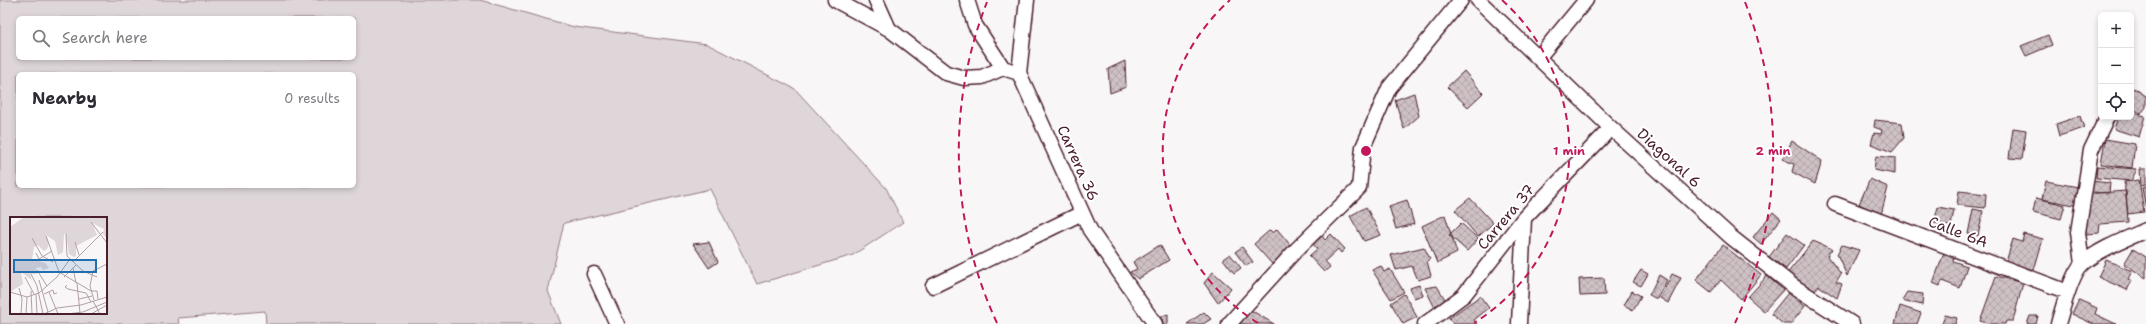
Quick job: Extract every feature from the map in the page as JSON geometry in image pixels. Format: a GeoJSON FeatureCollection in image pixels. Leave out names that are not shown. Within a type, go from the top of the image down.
{"type":"FeatureCollection","features":[{"type":"Feature","properties":{"kind":"street"},"geometry":{"type":"LineString","coordinates":[[835,0],[889,29],[946,73],[964,78],[982,77],[1003,68]]}},
{"type":"Feature","properties":{"kind":"street"},"geometry":{"type":"LineString","coordinates":[[876,0],[889,29]]}},
{"type":"Feature","properties":{"kind":"street"},"geometry":{"type":"LineString","coordinates":[[968,0],[975,25],[1003,68],[1019,73],[1027,0]]}},
{"type":"Feature","properties":{"kind":"street"},"geometry":{"type":"LineString","coordinates":[[1229,324],[1295,251],[1359,188],[1363,147],[1389,88],[1461,0]]}},
{"type":"Feature","properties":{"kind":"street","name":"Diagonal 6"},"geometry":{"type":"LineString","coordinates":[[1478,0],[1611,128],[1731,237],[1793,286],[1852,324]]}},
{"type":"Feature","properties":{"kind":"street"},"geometry":{"type":"LineString","coordinates":[[1538,58],[1586,0]]}},
{"type":"Feature","properties":{"kind":"street","name":"Carrera 36"},"geometry":{"type":"LineString","coordinates":[[1019,73],[1090,230],[1155,324]]}},
{"type":"Feature","properties":{"kind":"street"},"geometry":{"type":"LineString","coordinates":[[2082,264],[2078,232],[2090,150],[2105,120]]}},
{"type":"Feature","properties":{"kind":"street","name":"Carrera 37"},"geometry":{"type":"LineString","coordinates":[[1425,324],[1464,295],[1524,218],[1611,128]]}},
{"type":"Feature","properties":{"kind":"street","name":"Calle 6A"},"geometry":{"type":"LineString","coordinates":[[1835,204],[2068,292]]}},
{"type":"Feature","properties":{"kind":"street"},"geometry":{"type":"LineString","coordinates":[[933,286],[1082,213]]}},
{"type":"Feature","properties":{"kind":"street"},"geometry":{"type":"LineString","coordinates":[[1519,324],[1524,218]]}},
{"type":"Feature","properties":{"kind":"street"},"geometry":{"type":"LineString","coordinates":[[2058,324],[2068,292],[2082,264],[2119,242],[2146,230]]}},
{"type":"Feature","properties":{"kind":"street"},"geometry":{"type":"LineString","coordinates":[[594,274],[617,324]]}},
{"type":"Feature","properties":{"kind":"shaded area"},"geometry":{"type":"Polygon","coordinates":[[[0,0],[480,0],[574,27],[707,44],[795,89],[886,188],[903,222],[853,255],[757,284],[710,189],[564,223],[548,291],[561,324],[266,324],[265,311],[178,318],[179,324],[0,324],[0,0]]]}},
{"type":"Feature","properties":{"kind":"building"},"geometry":{"type":"Polygon","coordinates":[[[2048,35],[2052,45],[2026,56],[2021,46],[2048,35]]]}},
{"type":"Feature","properties":{"kind":"building"},"geometry":{"type":"Polygon","coordinates":[[[1125,61],[1126,87],[1110,93],[1108,69],[1125,61]]]}},
{"type":"Feature","properties":{"kind":"building"},"geometry":{"type":"Polygon","coordinates":[[[1464,71],[1483,93],[1468,107],[1447,87],[1464,71]]]}},
{"type":"Feature","properties":{"kind":"building"},"geometry":{"type":"Polygon","coordinates":[[[2134,88],[2146,96],[2146,107],[2141,114],[2134,109],[2134,88]]]}},
{"type":"Feature","properties":{"kind":"building"},"geometry":{"type":"Polygon","coordinates":[[[1414,93],[1419,116],[1404,129],[1395,100],[1414,93]]]}},
{"type":"Feature","properties":{"kind":"building"},"geometry":{"type":"Polygon","coordinates":[[[2134,113],[2145,116],[2139,137],[2114,129],[2117,120],[2134,120],[2134,113]]]}},
{"type":"Feature","properties":{"kind":"building"},"geometry":{"type":"Polygon","coordinates":[[[2080,116],[2084,128],[2059,136],[2056,124],[2080,116]]]}},
{"type":"Feature","properties":{"kind":"building"},"geometry":{"type":"Polygon","coordinates":[[[1875,120],[1902,123],[1904,138],[1892,152],[1871,144],[1874,133],[1881,134],[1882,130],[1874,127],[1875,120]]]}},
{"type":"Feature","properties":{"kind":"building"},"geometry":{"type":"Polygon","coordinates":[[[2013,128],[2026,130],[2022,159],[2009,158],[2013,128]]]}},
{"type":"Feature","properties":{"kind":"building"},"geometry":{"type":"Polygon","coordinates":[[[2105,139],[2135,144],[2132,168],[2101,164],[2105,139]]]}},
{"type":"Feature","properties":{"kind":"building"},"geometry":{"type":"Polygon","coordinates":[[[1792,141],[1822,161],[1815,184],[1792,172],[1794,164],[1782,159],[1792,141]]]}},
{"type":"Feature","properties":{"kind":"building"},"geometry":{"type":"Polygon","coordinates":[[[1876,156],[1895,158],[1895,174],[1874,170],[1876,156]]]}},
{"type":"Feature","properties":{"kind":"building"},"geometry":{"type":"Polygon","coordinates":[[[2097,166],[2137,169],[2131,181],[2096,178],[2097,166]]]}},
{"type":"Feature","properties":{"kind":"building"},"geometry":{"type":"Polygon","coordinates":[[[2140,169],[2146,169],[2146,185],[2141,186],[2140,169]]]}},
{"type":"Feature","properties":{"kind":"building"},"geometry":{"type":"Polygon","coordinates":[[[1870,179],[1888,187],[1881,215],[1859,204],[1870,179]]]}},
{"type":"Feature","properties":{"kind":"building"},"geometry":{"type":"Polygon","coordinates":[[[2139,180],[2144,212],[2128,214],[2124,182],[2139,180]]]}},
{"type":"Feature","properties":{"kind":"building"},"geometry":{"type":"Polygon","coordinates":[[[2046,181],[2078,187],[2074,205],[2042,199],[2046,181]]]}},
{"type":"Feature","properties":{"kind":"building"},"geometry":{"type":"Polygon","coordinates":[[[2091,181],[2110,183],[2109,193],[2090,192],[2091,181]]]}},
{"type":"Feature","properties":{"kind":"building"},"geometry":{"type":"Polygon","coordinates":[[[2146,187],[2146,208],[2142,188],[2146,187]]]}},
{"type":"Feature","properties":{"kind":"building"},"geometry":{"type":"Polygon","coordinates":[[[1959,191],[1986,194],[1985,208],[1957,205],[1959,191]]]}},
{"type":"Feature","properties":{"kind":"building"},"geometry":{"type":"Polygon","coordinates":[[[2126,191],[2128,222],[2100,224],[2099,233],[2086,234],[2084,194],[2126,191]]]}},
{"type":"Feature","properties":{"kind":"building"},"geometry":{"type":"Polygon","coordinates":[[[1470,198],[1493,223],[1478,237],[1455,210],[1470,198]]]}},
{"type":"Feature","properties":{"kind":"building"},"geometry":{"type":"Polygon","coordinates":[[[2036,198],[2065,205],[2061,219],[2033,212],[2036,198]]]}},
{"type":"Feature","properties":{"kind":"building"},"geometry":{"type":"Polygon","coordinates":[[[1407,200],[1414,224],[1396,229],[1389,206],[1407,200]]]}},
{"type":"Feature","properties":{"kind":"building"},"geometry":{"type":"Polygon","coordinates":[[[1366,207],[1381,235],[1364,241],[1350,216],[1366,207]]]}},
{"type":"Feature","properties":{"kind":"building"},"geometry":{"type":"Polygon","coordinates":[[[1938,207],[1954,210],[1951,226],[1934,223],[1938,207]]]}},
{"type":"Feature","properties":{"kind":"building"},"geometry":{"type":"Polygon","coordinates":[[[1973,209],[1983,211],[1978,236],[1968,234],[1973,209]]]}},
{"type":"Feature","properties":{"kind":"building"},"geometry":{"type":"Polygon","coordinates":[[[1773,212],[1781,219],[1761,244],[1753,237],[1773,212]]]}},
{"type":"Feature","properties":{"kind":"building"},"geometry":{"type":"Polygon","coordinates":[[[1445,215],[1457,253],[1437,263],[1422,226],[1445,215]]]}},
{"type":"Feature","properties":{"kind":"building"},"geometry":{"type":"Polygon","coordinates":[[[1461,223],[1478,239],[1467,251],[1449,235],[1461,223]]]}},
{"type":"Feature","properties":{"kind":"building"},"geometry":{"type":"Polygon","coordinates":[[[1277,229],[1292,247],[1272,264],[1254,244],[1270,230],[1273,233],[1277,229]]]}},
{"type":"Feature","properties":{"kind":"building"},"geometry":{"type":"Polygon","coordinates":[[[1787,233],[1804,245],[1786,269],[1769,257],[1787,233]]]}},
{"type":"Feature","properties":{"kind":"building"},"geometry":{"type":"Polygon","coordinates":[[[1331,234],[1345,249],[1341,253],[1338,249],[1325,261],[1330,267],[1324,272],[1309,256],[1317,249],[1313,244],[1322,236],[1325,240],[1331,234]]]}},
{"type":"Feature","properties":{"kind":"building"},"geometry":{"type":"Polygon","coordinates":[[[2024,234],[2043,239],[2034,270],[2006,262],[2013,239],[2022,242],[2024,234]]]}},
{"type":"Feature","properties":{"kind":"building"},"geometry":{"type":"Polygon","coordinates":[[[1813,241],[1832,249],[1827,256],[1841,274],[1836,282],[1842,284],[1837,298],[1819,286],[1813,293],[1787,274],[1813,241]]]}},
{"type":"Feature","properties":{"kind":"building"},"geometry":{"type":"Polygon","coordinates":[[[709,242],[718,262],[709,268],[693,244],[709,242]]]}},
{"type":"Feature","properties":{"kind":"building"},"geometry":{"type":"Polygon","coordinates":[[[1160,245],[1169,260],[1138,279],[1130,272],[1137,269],[1133,262],[1160,245]]]}},
{"type":"Feature","properties":{"kind":"building"},"geometry":{"type":"Polygon","coordinates":[[[1723,245],[1761,275],[1741,299],[1721,280],[1711,292],[1696,280],[1723,245]]]}},
{"type":"Feature","properties":{"kind":"building"},"geometry":{"type":"Polygon","coordinates":[[[1842,245],[1859,250],[1847,276],[1837,254],[1842,245]]]}},
{"type":"Feature","properties":{"kind":"building"},"geometry":{"type":"Polygon","coordinates":[[[1242,247],[1253,262],[1246,266],[1235,252],[1242,247]]]}},
{"type":"Feature","properties":{"kind":"building"},"geometry":{"type":"Polygon","coordinates":[[[1424,247],[1430,259],[1427,261],[1431,276],[1418,280],[1412,266],[1396,270],[1391,255],[1424,247]]]}},
{"type":"Feature","properties":{"kind":"building"},"geometry":{"type":"Polygon","coordinates":[[[2133,249],[2146,257],[2146,278],[2124,264],[2133,249]]]}},
{"type":"Feature","properties":{"kind":"building"},"geometry":{"type":"Polygon","coordinates":[[[1944,253],[1954,256],[1953,261],[1967,266],[1960,288],[1942,281],[1940,286],[1933,283],[1944,253]]]}},
{"type":"Feature","properties":{"kind":"building"},"geometry":{"type":"Polygon","coordinates":[[[1230,254],[1241,268],[1234,273],[1223,259],[1230,254]]]}},
{"type":"Feature","properties":{"kind":"building"},"geometry":{"type":"Polygon","coordinates":[[[2106,260],[2132,271],[2128,279],[2132,281],[2127,290],[2098,277],[2106,260]]]}},
{"type":"Feature","properties":{"kind":"building"},"geometry":{"type":"Polygon","coordinates":[[[1381,266],[1384,272],[1390,269],[1404,292],[1391,299],[1372,270],[1381,266]]]}},
{"type":"Feature","properties":{"kind":"building"},"geometry":{"type":"Polygon","coordinates":[[[1641,270],[1648,274],[1641,286],[1633,282],[1641,270]]]}},
{"type":"Feature","properties":{"kind":"building"},"geometry":{"type":"Polygon","coordinates":[[[1213,272],[1231,288],[1218,303],[1204,283],[1213,272]]]}},
{"type":"Feature","properties":{"kind":"building"},"geometry":{"type":"Polygon","coordinates":[[[1672,274],[1681,278],[1668,303],[1660,298],[1672,274]]]}},
{"type":"Feature","properties":{"kind":"building"},"geometry":{"type":"Polygon","coordinates":[[[1659,275],[1667,280],[1657,299],[1649,295],[1659,275]]]}},
{"type":"Feature","properties":{"kind":"building"},"geometry":{"type":"Polygon","coordinates":[[[1767,276],[1783,290],[1764,311],[1748,297],[1767,276]]]}},
{"type":"Feature","properties":{"kind":"building"},"geometry":{"type":"Polygon","coordinates":[[[1996,276],[2023,283],[2013,321],[2006,321],[2005,324],[1990,324],[1980,321],[1996,276]]]}},
{"type":"Feature","properties":{"kind":"building"},"geometry":{"type":"Polygon","coordinates":[[[1604,278],[1605,295],[1580,296],[1579,279],[1604,278]]]}},
{"type":"Feature","properties":{"kind":"building"},"geometry":{"type":"Polygon","coordinates":[[[1419,285],[1423,295],[1414,298],[1410,288],[1419,285]]]}},
{"type":"Feature","properties":{"kind":"building"},"geometry":{"type":"Polygon","coordinates":[[[1437,286],[1446,301],[1434,306],[1425,288],[1437,286]]]}},
{"type":"Feature","properties":{"kind":"building"},"geometry":{"type":"Polygon","coordinates":[[[1632,291],[1641,296],[1633,310],[1624,305],[1632,291]]]}},
{"type":"Feature","properties":{"kind":"building"},"geometry":{"type":"Polygon","coordinates":[[[1907,292],[1923,294],[1922,305],[1902,300],[1907,292]]]}},
{"type":"Feature","properties":{"kind":"building"},"geometry":{"type":"Polygon","coordinates":[[[1788,293],[1805,306],[1791,324],[1783,324],[1771,314],[1788,293]]]}},
{"type":"Feature","properties":{"kind":"building"},"geometry":{"type":"Polygon","coordinates":[[[1404,294],[1417,317],[1403,324],[1391,303],[1404,294]]]}},
{"type":"Feature","properties":{"kind":"building"},"geometry":{"type":"Polygon","coordinates":[[[1480,296],[1489,308],[1474,320],[1477,324],[1453,324],[1449,318],[1480,296]]]}},
{"type":"Feature","properties":{"kind":"building"},"geometry":{"type":"Polygon","coordinates":[[[2079,300],[2097,308],[2095,314],[2116,324],[2093,324],[2072,314],[2079,300]]]}},
{"type":"Feature","properties":{"kind":"building"},"geometry":{"type":"Polygon","coordinates":[[[1900,306],[1921,313],[1917,324],[1895,324],[1900,306]]]}},
{"type":"Feature","properties":{"kind":"building"},"geometry":{"type":"Polygon","coordinates":[[[1249,309],[1274,324],[1237,324],[1249,309]]]}},
{"type":"Feature","properties":{"kind":"building"},"geometry":{"type":"Polygon","coordinates":[[[1204,312],[1211,319],[1203,324],[1187,324],[1204,312]]]}},
{"type":"Feature","properties":{"kind":"building"},"geometry":{"type":"Polygon","coordinates":[[[1168,314],[1168,324],[1163,324],[1162,316],[1168,314]]]}},
{"type":"Feature","properties":{"kind":"building"},"geometry":{"type":"Polygon","coordinates":[[[1945,315],[1957,318],[1955,324],[1942,324],[1945,315]]]}},
{"type":"Feature","properties":{"kind":"building"},"geometry":{"type":"Polygon","coordinates":[[[2030,316],[2038,316],[2036,324],[2027,324],[2030,316]]]}}]}
